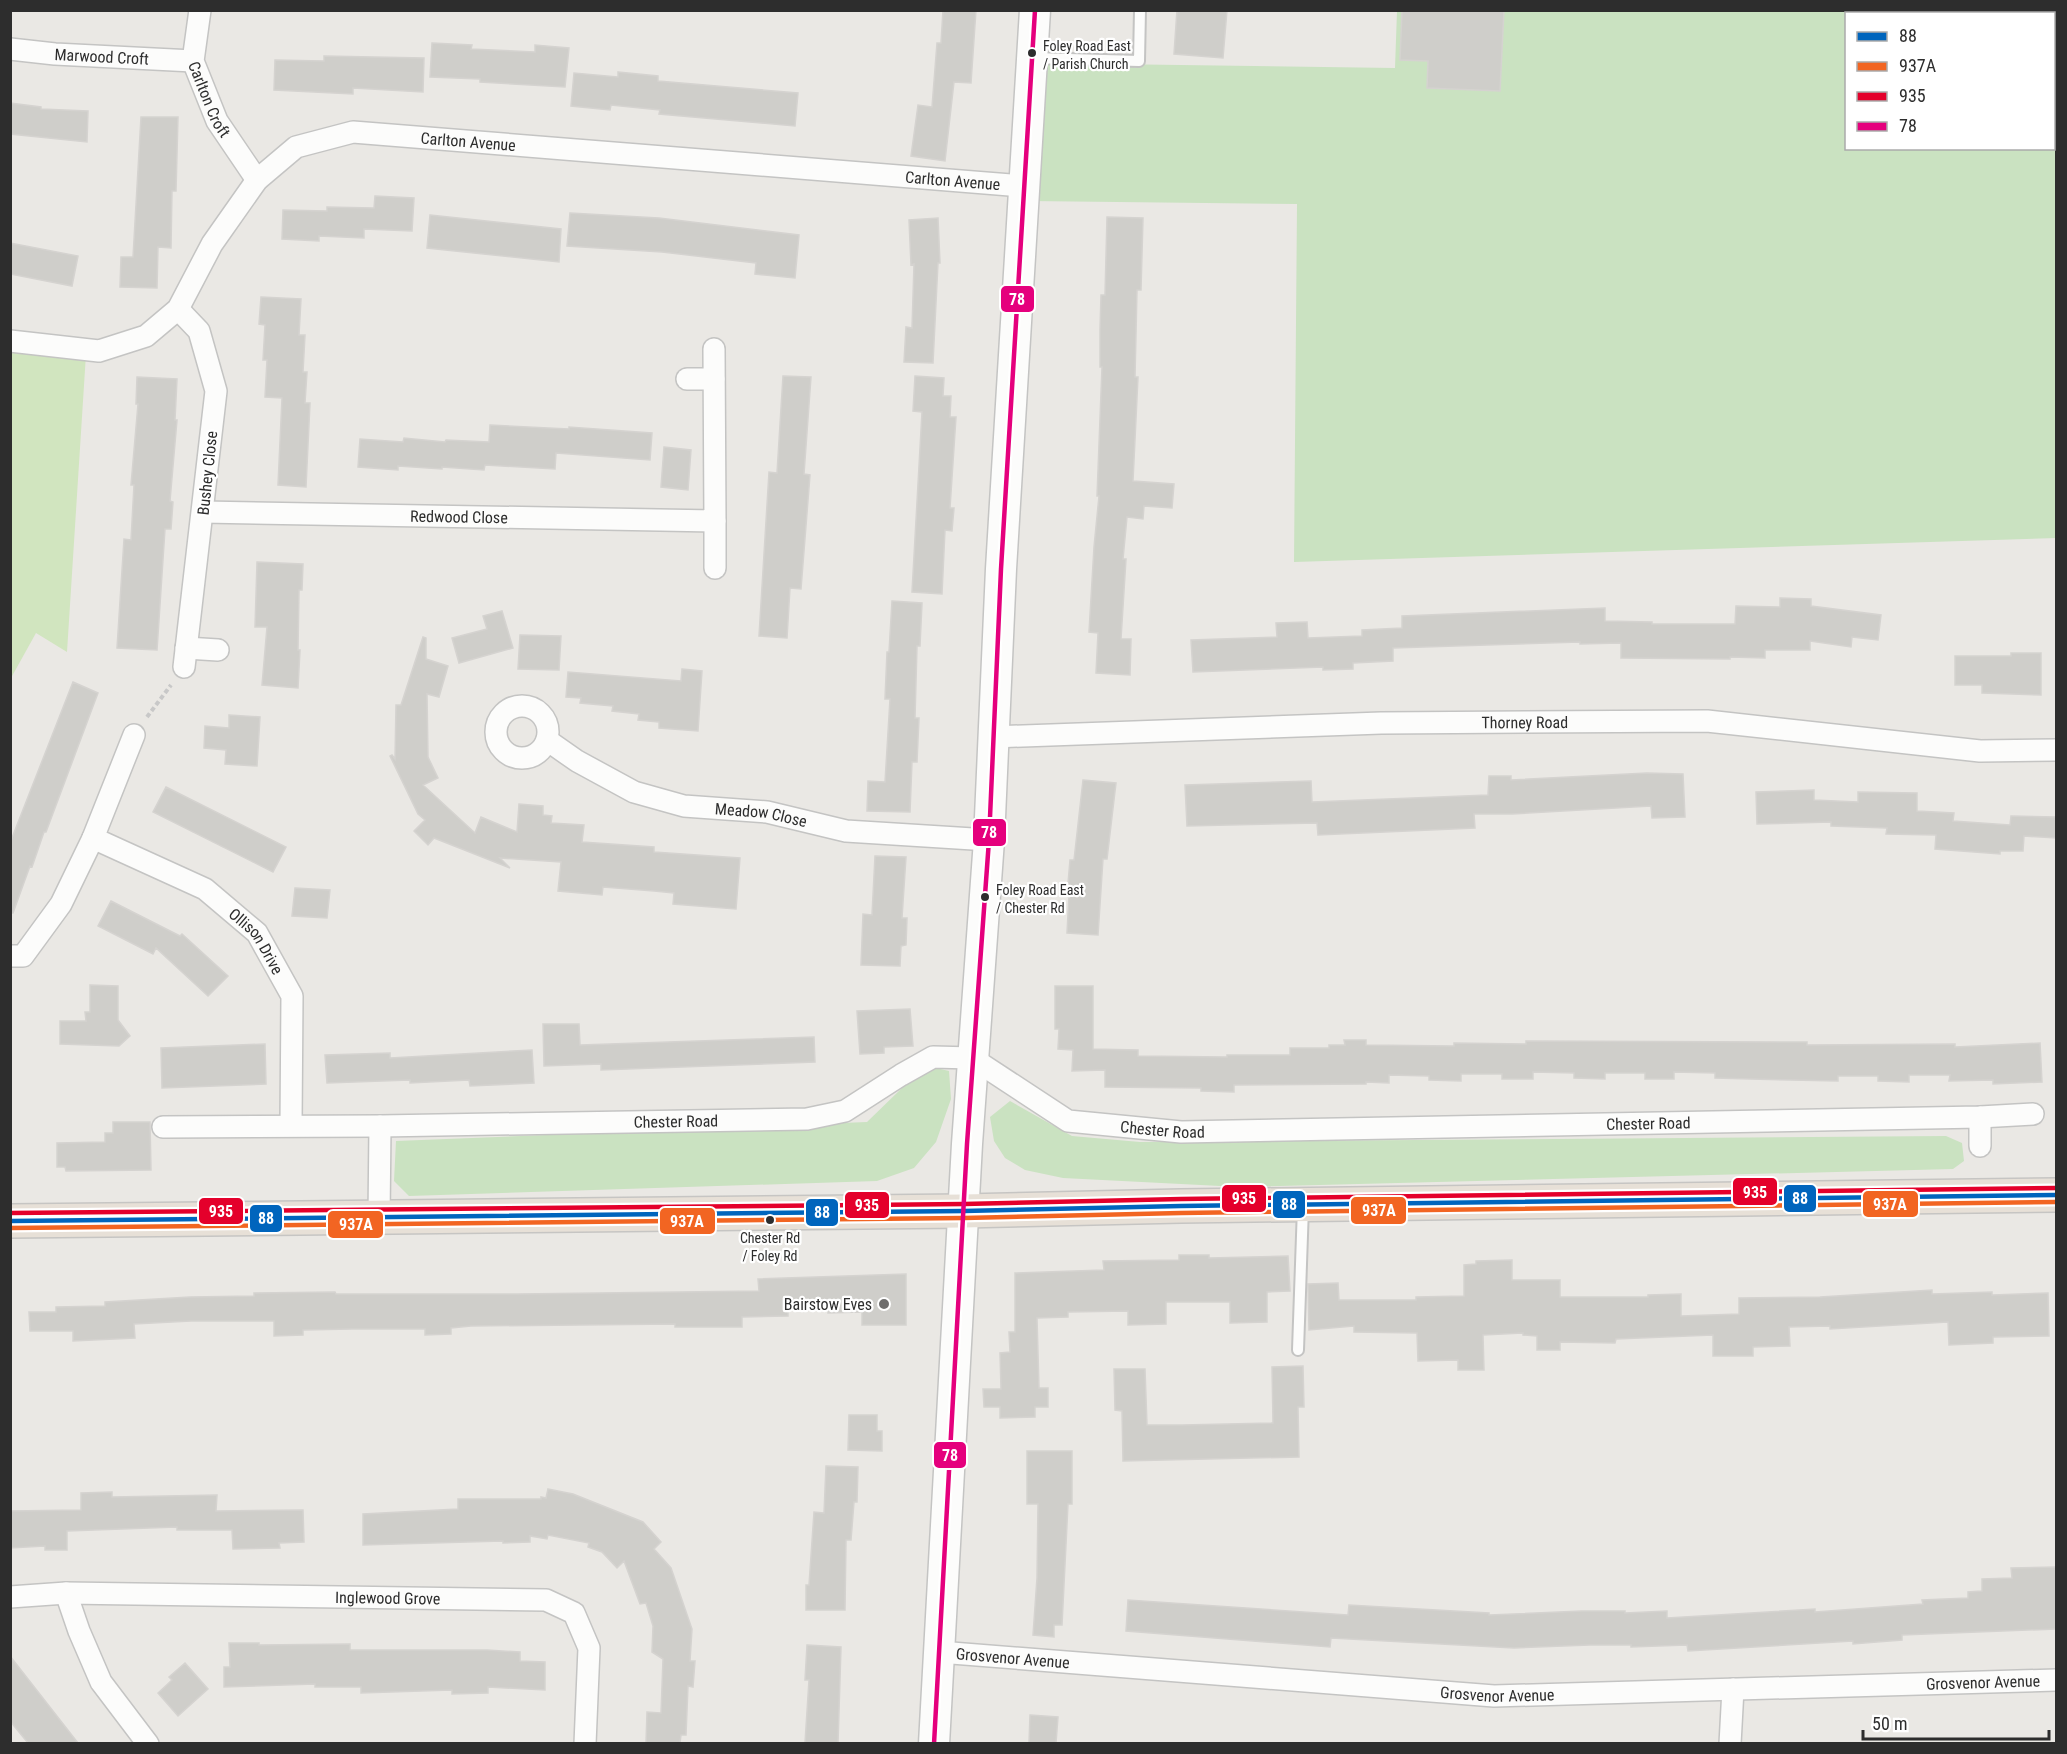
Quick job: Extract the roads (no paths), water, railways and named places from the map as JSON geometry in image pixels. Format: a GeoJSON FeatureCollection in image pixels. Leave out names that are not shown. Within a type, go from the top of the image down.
{"type":"FeatureCollection","features":[{"type":"Feature","properties":{"kind":"highway"},"geometry":{"type":"LineString","coordinates":[[10,1221],[964,1211],[1303,1204],[2056,1195]]}},
{"type":"Feature","properties":{"kind":"main road"},"geometry":{"type":"LineString","coordinates":[[934,1743],[972,1058],[989,840],[1023,186],[1035,10]]}},
{"type":"Feature","properties":{"kind":"street","name":"Carlton Croft"},"geometry":{"type":"LineString","coordinates":[[200,10],[193,60],[217,121],[257,180]]}},
{"type":"Feature","properties":{"kind":"street","name":"Marwood Croft"},"geometry":{"type":"LineString","coordinates":[[10,49],[55,54],[193,60]]}},
{"type":"Feature","properties":{"kind":"street","name":"Carlton Avenue"},"geometry":{"type":"LineString","coordinates":[[10,340],[99,351],[146,336],[178,309],[212,244],[257,180],[296,147],[353,132],[1023,186]]}},
{"type":"Feature","properties":{"kind":"street","name":"Bushey Close"},"geometry":{"type":"LineString","coordinates":[[178,309],[199,331],[216,391],[185,657],[218,650]]}},
{"type":"Feature","properties":{"kind":"street"},"geometry":{"type":"LineString","coordinates":[[714,349],[715,568]]}},
{"type":"Feature","properties":{"kind":"street"},"geometry":{"type":"LineString","coordinates":[[687,379],[714,379]]}},
{"type":"Feature","properties":{"kind":"street","name":"Redwood Close"},"geometry":{"type":"LineString","coordinates":[[203,512],[715,521]]}},
{"type":"Feature","properties":{"kind":"street","name":"Thorney Road"},"geometry":{"type":"LineString","coordinates":[[993,737],[1381,723],[1707,721],[1980,751],[2056,750]]}},
{"type":"Feature","properties":{"kind":"street"},"geometry":{"type":"LineString","coordinates":[[10,956],[23,956],[61,904],[93,838],[134,735]]}},
{"type":"Feature","properties":{"kind":"street","name":"Meadow Close"},"geometry":{"type":"LineString","coordinates":[[547,741],[634,792],[684,806],[767,812],[846,831],[989,840]]}},
{"type":"Feature","properties":{"kind":"street","name":"Ollison Drive"},"geometry":{"type":"LineString","coordinates":[[93,838],[205,889],[257,933],[292,996],[291,1125]]}},
{"type":"Feature","properties":{"kind":"street","name":"Chester Road"},"geometry":{"type":"LineString","coordinates":[[163,1127],[807,1119],[845,1111],[900,1075],[933,1057],[972,1058],[1068,1121],[1181,1132],[1980,1117],[2033,1114]]}},
{"type":"Feature","properties":{"kind":"street"},"geometry":{"type":"LineString","coordinates":[[1980,1117],[1980,1146]]}},
{"type":"Feature","properties":{"kind":"street"},"geometry":{"type":"LineString","coordinates":[[379,1218],[380,1126]]}},
{"type":"Feature","properties":{"kind":"street"},"geometry":{"type":"LineString","coordinates":[[66,1593],[79,1631],[101,1682],[148,1743]]}},
{"type":"Feature","properties":{"kind":"street","name":"Inglewood Grove"},"geometry":{"type":"LineString","coordinates":[[10,1597],[66,1593],[546,1600],[574,1613],[589,1648],[585,1743]]}},
{"type":"Feature","properties":{"kind":"street","name":"Grosvenor Avenue"},"geometry":{"type":"LineString","coordinates":[[939,1652],[1494,1696],[2056,1680]]}},
{"type":"Feature","properties":{"kind":"street"},"geometry":{"type":"LineString","coordinates":[[1730,1743],[1733,1689]]}},
{"type":"Feature","properties":{"kind":"lane"},"geometry":{"type":"LineString","coordinates":[[1032,58],[1139,60],[1140,10]]}},
{"type":"Feature","properties":{"kind":"lane"},"geometry":{"type":"LineString","coordinates":[[1298,1350],[1303,1204]]}},
{"type":"Feature","properties":{"kind":"place","name":"Foley Road East / Parish Church"},"geometry":{"type":"Point","coordinates":[1032,53]}},
{"type":"Feature","properties":{"kind":"place","name":"Foley Road East / Chester Rd"},"geometry":{"type":"Point","coordinates":[985,897]}},
{"type":"Feature","properties":{"kind":"place","name":"Chester Rd / Foley Rd"},"geometry":{"type":"Point","coordinates":[770,1220]}},
{"type":"Feature","properties":{"kind":"place","name":"Bairstow Eves"},"geometry":{"type":"Point","coordinates":[884,1304]}}]}
